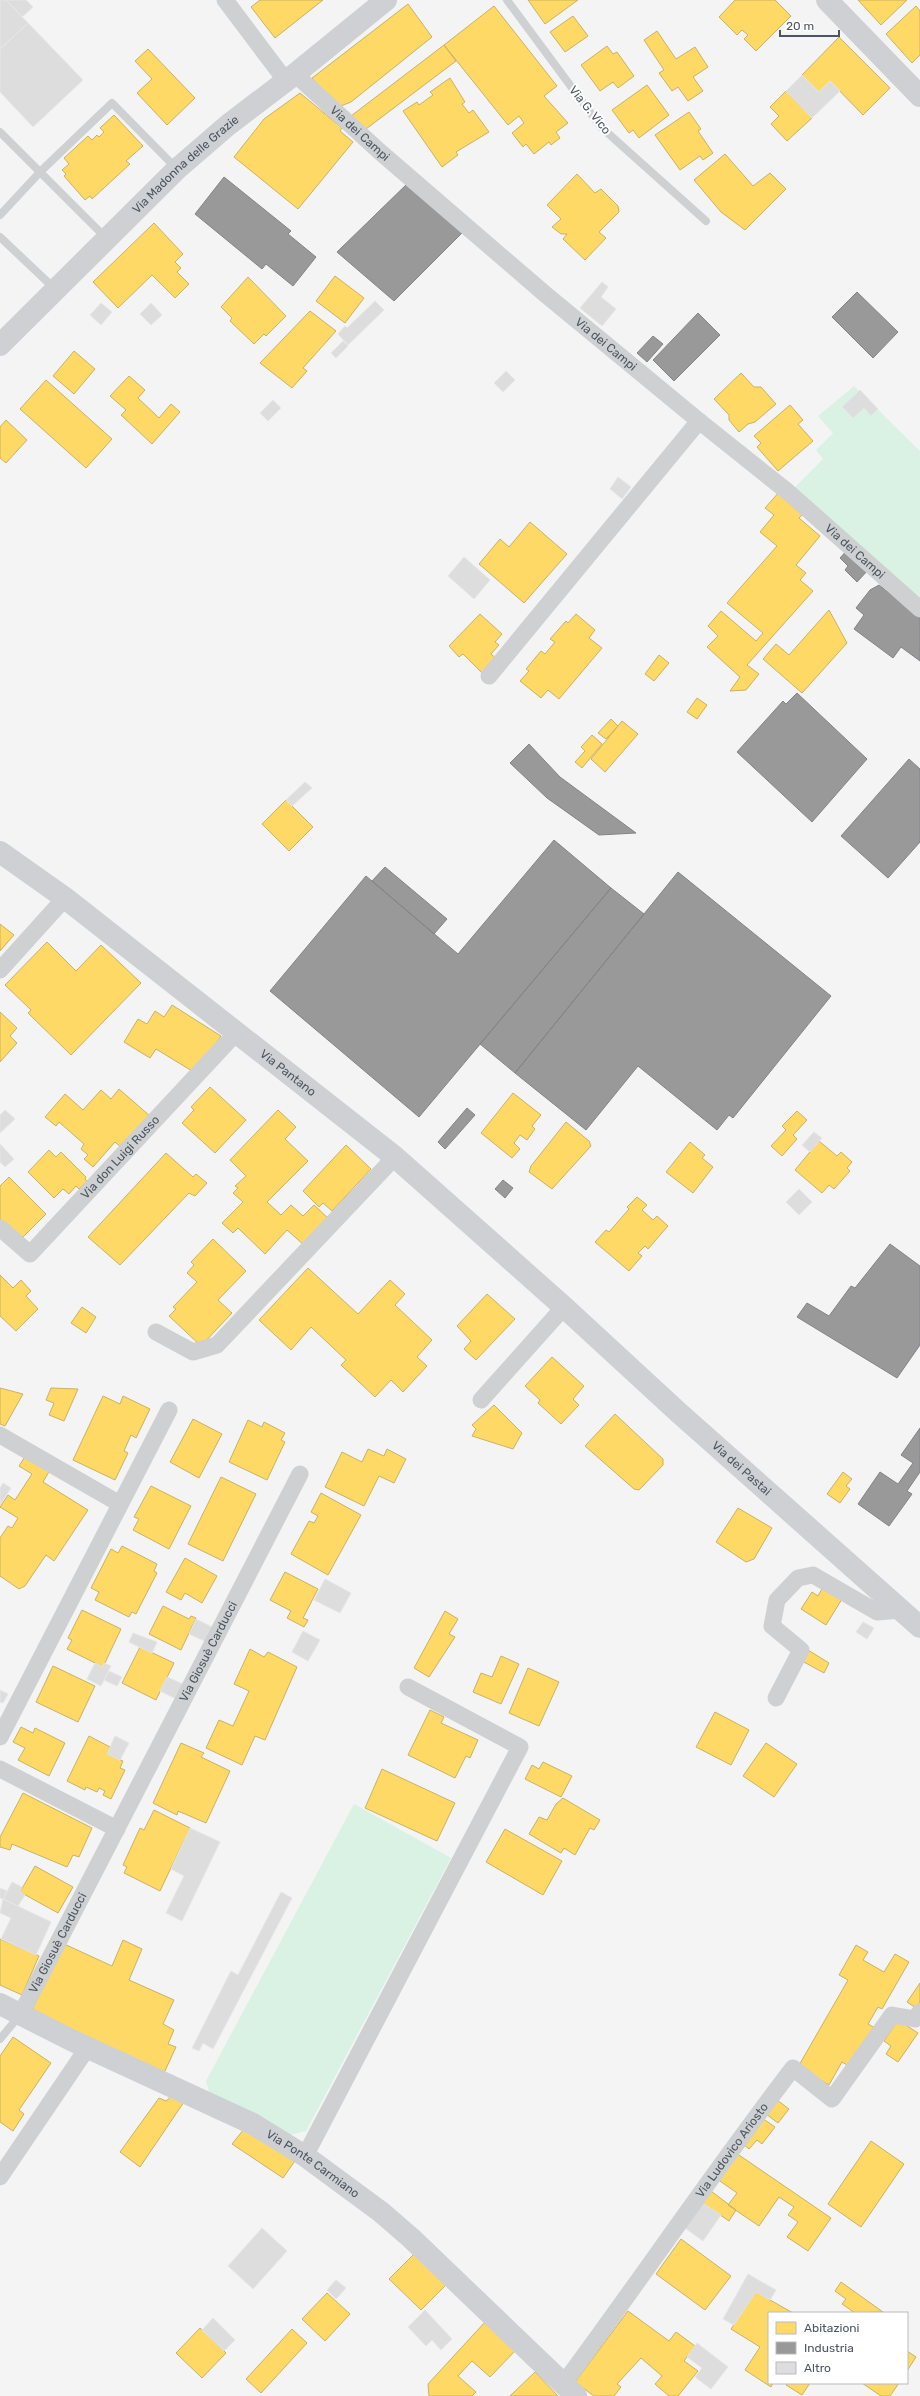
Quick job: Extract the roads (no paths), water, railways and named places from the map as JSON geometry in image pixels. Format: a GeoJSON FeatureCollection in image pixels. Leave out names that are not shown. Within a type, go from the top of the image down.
{"type":"FeatureCollection","features":[{"type":"Feature","properties":{"kind":"street","name":"Via dei Campi"},"geometry":{"type":"LineString","coordinates":[[225,0],[291,78],[698,421],[788,492],[920,609]]}},
{"type":"Feature","properties":{"kind":"street","name":"Via Madonna delle Grazie"},"geometry":{"type":"LineString","coordinates":[[2,338],[107,240],[177,169],[228,125],[291,78],[386,0]]}},
{"type":"Feature","properties":{"kind":"street"},"geometry":{"type":"LineString","coordinates":[[827,0],[920,96]]}},
{"type":"Feature","properties":{"kind":"street"},"geometry":{"type":"LineString","coordinates":[[489,676],[698,421]]}},
{"type":"Feature","properties":{"kind":"street","name":"Via Pantano"},"geometry":{"type":"LineString","coordinates":[[0,852],[65,898],[238,1032],[395,1157],[564,1307]]}},
{"type":"Feature","properties":{"kind":"street"},"geometry":{"type":"LineString","coordinates":[[0,970],[65,898]]}},
{"type":"Feature","properties":{"kind":"street","name":"Via don Luigi Russo"},"geometry":{"type":"LineString","coordinates":[[0,1228],[30,1254],[238,1032]]}},
{"type":"Feature","properties":{"kind":"street"},"geometry":{"type":"LineString","coordinates":[[156,1332],[194,1352],[217,1344],[395,1157]]}},
{"type":"Feature","properties":{"kind":"street"},"geometry":{"type":"LineString","coordinates":[[481,1400],[564,1307]]}},
{"type":"Feature","properties":{"kind":"street","name":"Via dei Pastai"},"geometry":{"type":"LineString","coordinates":[[564,1307],[678,1412],[920,1627]]}},
{"type":"Feature","properties":{"kind":"street"},"geometry":{"type":"LineString","coordinates":[[0,1737],[169,1410]]}},
{"type":"Feature","properties":{"kind":"street"},"geometry":{"type":"LineString","coordinates":[[0,1435],[120,1504]]}},
{"type":"Feature","properties":{"kind":"street","name":"Via Giosuè Carducci"},"geometry":{"type":"LineString","coordinates":[[21,2014],[300,1474]]}},
{"type":"Feature","properties":{"kind":"street"},"geometry":{"type":"LineString","coordinates":[[776,1698],[801,1650],[772,1626],[777,1600],[798,1578],[813,1575],[877,1612],[901,1610]]}},
{"type":"Feature","properties":{"kind":"street"},"geometry":{"type":"LineString","coordinates":[[305,2156],[520,1747],[408,1687]]}},
{"type":"Feature","properties":{"kind":"street"},"geometry":{"type":"LineString","coordinates":[[0,1769],[117,1829]]}},
{"type":"Feature","properties":{"kind":"street","name":"Via Ponte Carmiano"},"geometry":{"type":"LineString","coordinates":[[0,2004],[253,2124],[305,2156],[381,2212],[411,2238],[570,2390]]}},
{"type":"Feature","properties":{"kind":"street","name":"Via Ludovico Ariosto"},"geometry":{"type":"LineString","coordinates":[[570,2390],[632,2291],[734,2146],[793,2068],[832,2099],[892,2015],[915,2019],[920,2012]]}},
{"type":"Feature","properties":{"kind":"street"},"geometry":{"type":"LineString","coordinates":[[0,2177],[88,2047]]}},
{"type":"Feature","properties":{"kind":"lane","name":"Via G. Vico"},"geometry":{"type":"LineString","coordinates":[[507,0],[601,127],[706,221]]}},
{"type":"Feature","properties":{"kind":"lane"},"geometry":{"type":"LineString","coordinates":[[0,215],[40,171],[112,103],[177,169]]}},
{"type":"Feature","properties":{"kind":"lane"},"geometry":{"type":"LineString","coordinates":[[0,132],[107,240]]}},
{"type":"Feature","properties":{"kind":"lane"},"geometry":{"type":"LineString","coordinates":[[0,237],[56,289]]}},
{"type":"Feature","properties":{"kind":"lane"},"geometry":{"type":"LineString","coordinates":[[0,2039],[21,2014]]}}]}
